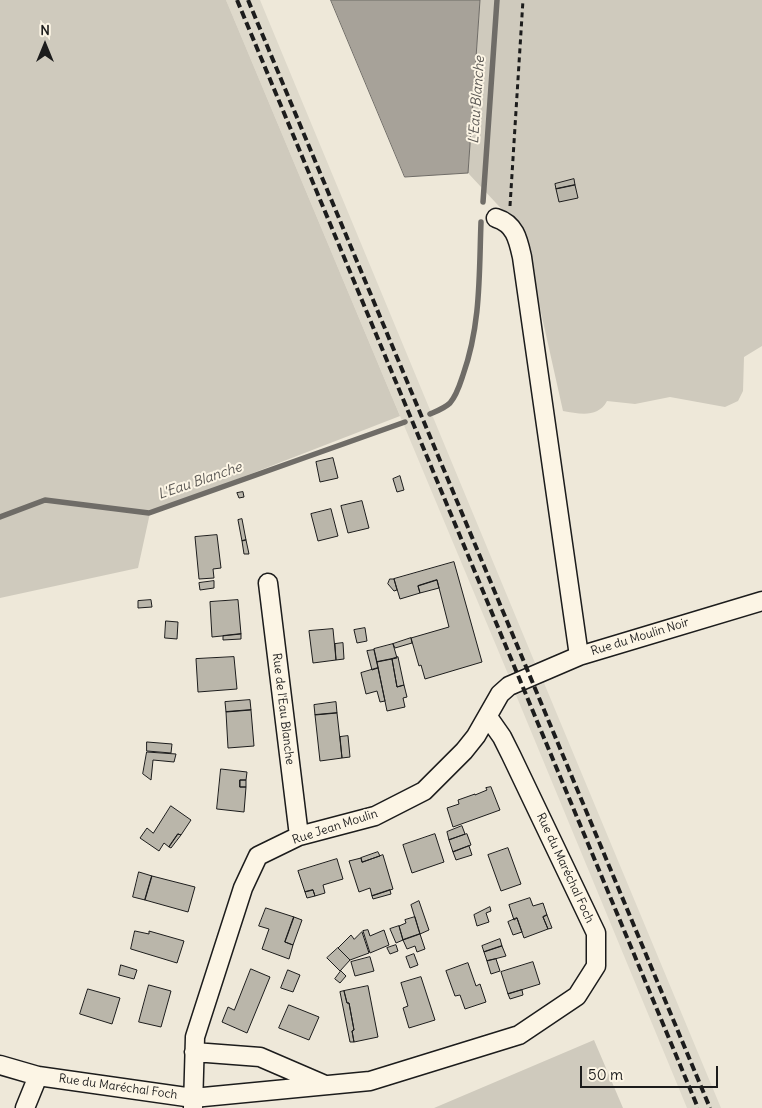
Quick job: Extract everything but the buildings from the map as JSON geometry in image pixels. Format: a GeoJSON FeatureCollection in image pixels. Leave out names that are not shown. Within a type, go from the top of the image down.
{"type":"FeatureCollection","features":[{"type":"Feature","properties":{"kind":"street"},"geometry":{"type":"LineString","coordinates":[[501,219],[513,229],[522,257],[579,656]]}},
{"type":"Feature","properties":{"kind":"street","name":"Rue de l'Eau Blanche"},"geometry":{"type":"LineString","coordinates":[[268,582],[299,836]]}},
{"type":"Feature","properties":{"kind":"street","name":"Rue du Moulin Noir"},"geometry":{"type":"LineString","coordinates":[[521,680],[579,656],[762,601]]}},
{"type":"Feature","properties":{"kind":"street","name":"Rue Jean Moulin"},"geometry":{"type":"LineString","coordinates":[[193,1103],[195,1037],[243,888],[258,856],[299,836],[376,816],[424,791],[464,751],[476,736],[504,690],[521,680]]}},
{"type":"Feature","properties":{"kind":"street","name":"Rue du Maréchal Foch"},"geometry":{"type":"LineString","coordinates":[[0,1065],[38,1076],[193,1103],[327,1085],[370,1082],[519,1035],[577,996],[596,966],[596,933],[502,737],[488,717]]}},
{"type":"Feature","properties":{"kind":"street","name":"Rue du Maréchal Foch"},"geometry":{"type":"LineString","coordinates":[[194,1052],[260,1057],[327,1085]]}},
{"type":"Feature","properties":{"kind":"street"},"geometry":{"type":"LineString","coordinates":[[25,1108],[38,1076]]}},
{"type":"Feature","properties":{"kind":"path"},"geometry":{"type":"LineString","coordinates":[[501,219],[511,205],[523,0]]}},
{"type":"Feature","properties":{"kind":"shaded area"},"geometry":{"type":"Polygon","coordinates":[[[0,0],[226,0],[400,416],[150,513],[138,568],[0,598],[0,0]]]}},
{"type":"Feature","properties":{"kind":"shaded area"},"geometry":{"type":"Polygon","coordinates":[[[226,0],[260,0],[535,663],[508,674],[226,0]]]}},
{"type":"Feature","properties":{"kind":"shaded area"},"geometry":{"type":"Polygon","coordinates":[[[331,0],[480,0],[468,173],[405,177],[331,0]]]}},
{"type":"Feature","properties":{"kind":"shaded area"},"geometry":{"type":"Polygon","coordinates":[[[480,0],[762,0],[762,346],[744,357],[743,391],[738,401],[725,407],[670,397],[635,404],[607,401],[599,410],[588,414],[563,411],[523,232],[468,173],[480,0]]]}},
{"type":"Feature","properties":{"kind":"shaded area"},"geometry":{"type":"Polygon","coordinates":[[[544,683],[721,1108],[687,1108],[516,695],[544,683]]]}},
{"type":"Feature","properties":{"kind":"shaded area"},"geometry":{"type":"Polygon","coordinates":[[[594,1040],[623,1108],[434,1108],[594,1040]]]}},
{"type":"Feature","properties":{"kind":"waterway","name":"L'Eau Blanche"},"geometry":{"type":"LineString","coordinates":[[483,202],[497,0]]}},
{"type":"Feature","properties":{"kind":"waterway","name":"L'Eau Blanche"},"geometry":{"type":"LineString","coordinates":[[430,414],[450,403],[459,386],[469,356],[478,299],[481,222]]}},
{"type":"Feature","properties":{"kind":"waterway","name":"L'Eau Blanche"},"geometry":{"type":"LineString","coordinates":[[0,517],[45,500],[149,513],[405,422]]}},
{"type":"Feature","properties":{"kind":"railway"},"geometry":{"type":"LineString","coordinates":[[237,0],[698,1108]]}},
{"type":"Feature","properties":{"kind":"railway"},"geometry":{"type":"LineString","coordinates":[[248,0],[710,1108]]}}]}
